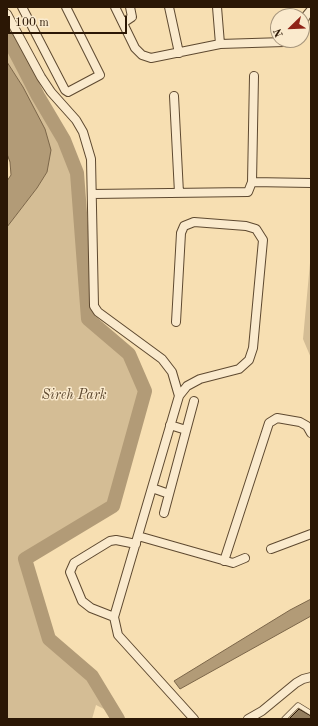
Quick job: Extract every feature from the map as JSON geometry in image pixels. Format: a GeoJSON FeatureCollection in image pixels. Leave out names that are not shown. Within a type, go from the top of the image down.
{"type":"FeatureCollection","features":[{"type":"Feature","properties":{"kind":"street"},"geometry":{"type":"LineString","coordinates":[[22,7],[65,90],[68,92],[99,77],[100,75],[66,7]]}},
{"type":"Feature","properties":{"kind":"street"},"geometry":{"type":"LineString","coordinates":[[114,7],[135,48],[142,55],[151,58],[220,44],[270,42]]}},
{"type":"Feature","properties":{"kind":"street"},"geometry":{"type":"LineString","coordinates":[[123,23],[132,17],[130,7]]}},
{"type":"Feature","properties":{"kind":"street"},"geometry":{"type":"LineString","coordinates":[[169,7],[179,53]]}},
{"type":"Feature","properties":{"kind":"street"},"geometry":{"type":"LineString","coordinates":[[217,7],[220,44]]}},
{"type":"Feature","properties":{"kind":"street"},"geometry":{"type":"LineString","coordinates":[[7,14],[37,70],[51,92],[76,120],[83,132],[91,158],[94,306],[98,312],[162,359],[172,372],[179,396]]}},
{"type":"Feature","properties":{"kind":"street"},"geometry":{"type":"LineString","coordinates":[[37,70],[51,63]]}},
{"type":"Feature","properties":{"kind":"street"},"geometry":{"type":"LineString","coordinates":[[92,194],[248,192],[252,182],[254,76]]}},
{"type":"Feature","properties":{"kind":"street"},"geometry":{"type":"LineString","coordinates":[[174,96],[179,193]]}},
{"type":"Feature","properties":{"kind":"street"},"geometry":{"type":"LineString","coordinates":[[252,182],[311,183]]}},
{"type":"Feature","properties":{"kind":"street"},"geometry":{"type":"LineString","coordinates":[[176,322],[180,233],[184,226],[194,222],[246,226],[256,229],[263,240],[253,348],[249,360],[239,369],[200,379],[187,386],[179,396],[114,617],[118,635],[194,719]]}},
{"type":"Feature","properties":{"kind":"street"},"geometry":{"type":"LineString","coordinates":[[164,513],[194,401]]}},
{"type":"Feature","properties":{"kind":"street"},"geometry":{"type":"LineString","coordinates":[[224,560],[269,423],[277,418],[300,422],[306,426],[311,433]]}},
{"type":"Feature","properties":{"kind":"street"},"geometry":{"type":"LineString","coordinates":[[170,425],[186,430]]}},
{"type":"Feature","properties":{"kind":"street"},"geometry":{"type":"LineString","coordinates":[[152,488],[169,494]]}},
{"type":"Feature","properties":{"kind":"street"},"geometry":{"type":"LineString","coordinates":[[271,549],[311,534]]}},
{"type":"Feature","properties":{"kind":"street"},"geometry":{"type":"LineString","coordinates":[[114,617],[91,608],[82,601],[70,572],[74,563],[110,541],[137,540],[233,563],[246,558]]}},
{"type":"Feature","properties":{"kind":"street"},"geometry":{"type":"LineString","coordinates":[[248,719],[262,711],[296,683],[311,676]]}},
{"type":"Feature","properties":{"kind":"lane"},"geometry":{"type":"LineString","coordinates":[[284,719],[298,704],[311,713]]}},
{"type":"Feature","properties":{"kind":"green space","name":"Sireh Park"},"geometry":{"type":"Polygon","coordinates":[[[7,36],[38,96],[64,140],[77,173],[88,319],[129,354],[145,391],[113,506],[25,559],[49,639],[92,676],[116,715],[96,705],[92,719],[7,719],[7,227],[37,188],[47,172],[23,87],[7,62],[7,36]]]}},
{"type":"Feature","properties":{"kind":"green space"},"geometry":{"type":"Polygon","coordinates":[[[311,252],[311,358],[303,339],[311,252]]]}},
{"type":"Feature","properties":{"kind":"shaded area"},"geometry":{"type":"Polygon","coordinates":[[[7,62],[23,87],[45,129],[51,150],[47,172],[37,188],[7,227],[7,181],[11,175],[10,162],[7,154],[7,62]]]}},
{"type":"Feature","properties":{"kind":"shaded area"},"geometry":{"type":"Polygon","coordinates":[[[311,599],[311,616],[180,689],[174,681],[290,610],[311,599]]]}},
{"type":"Feature","properties":{"kind":"building"},"geometry":{"type":"Polygon","coordinates":[[[299,709],[311,716],[311,719],[289,719],[299,709]]]}},
{"type":"Feature","properties":{"kind":"waterway"},"geometry":{"type":"LineString","coordinates":[[7,36],[38,96],[64,140],[77,173],[88,319],[129,354],[145,391],[113,506],[25,559],[49,639],[92,676],[118,719]]}}]}
